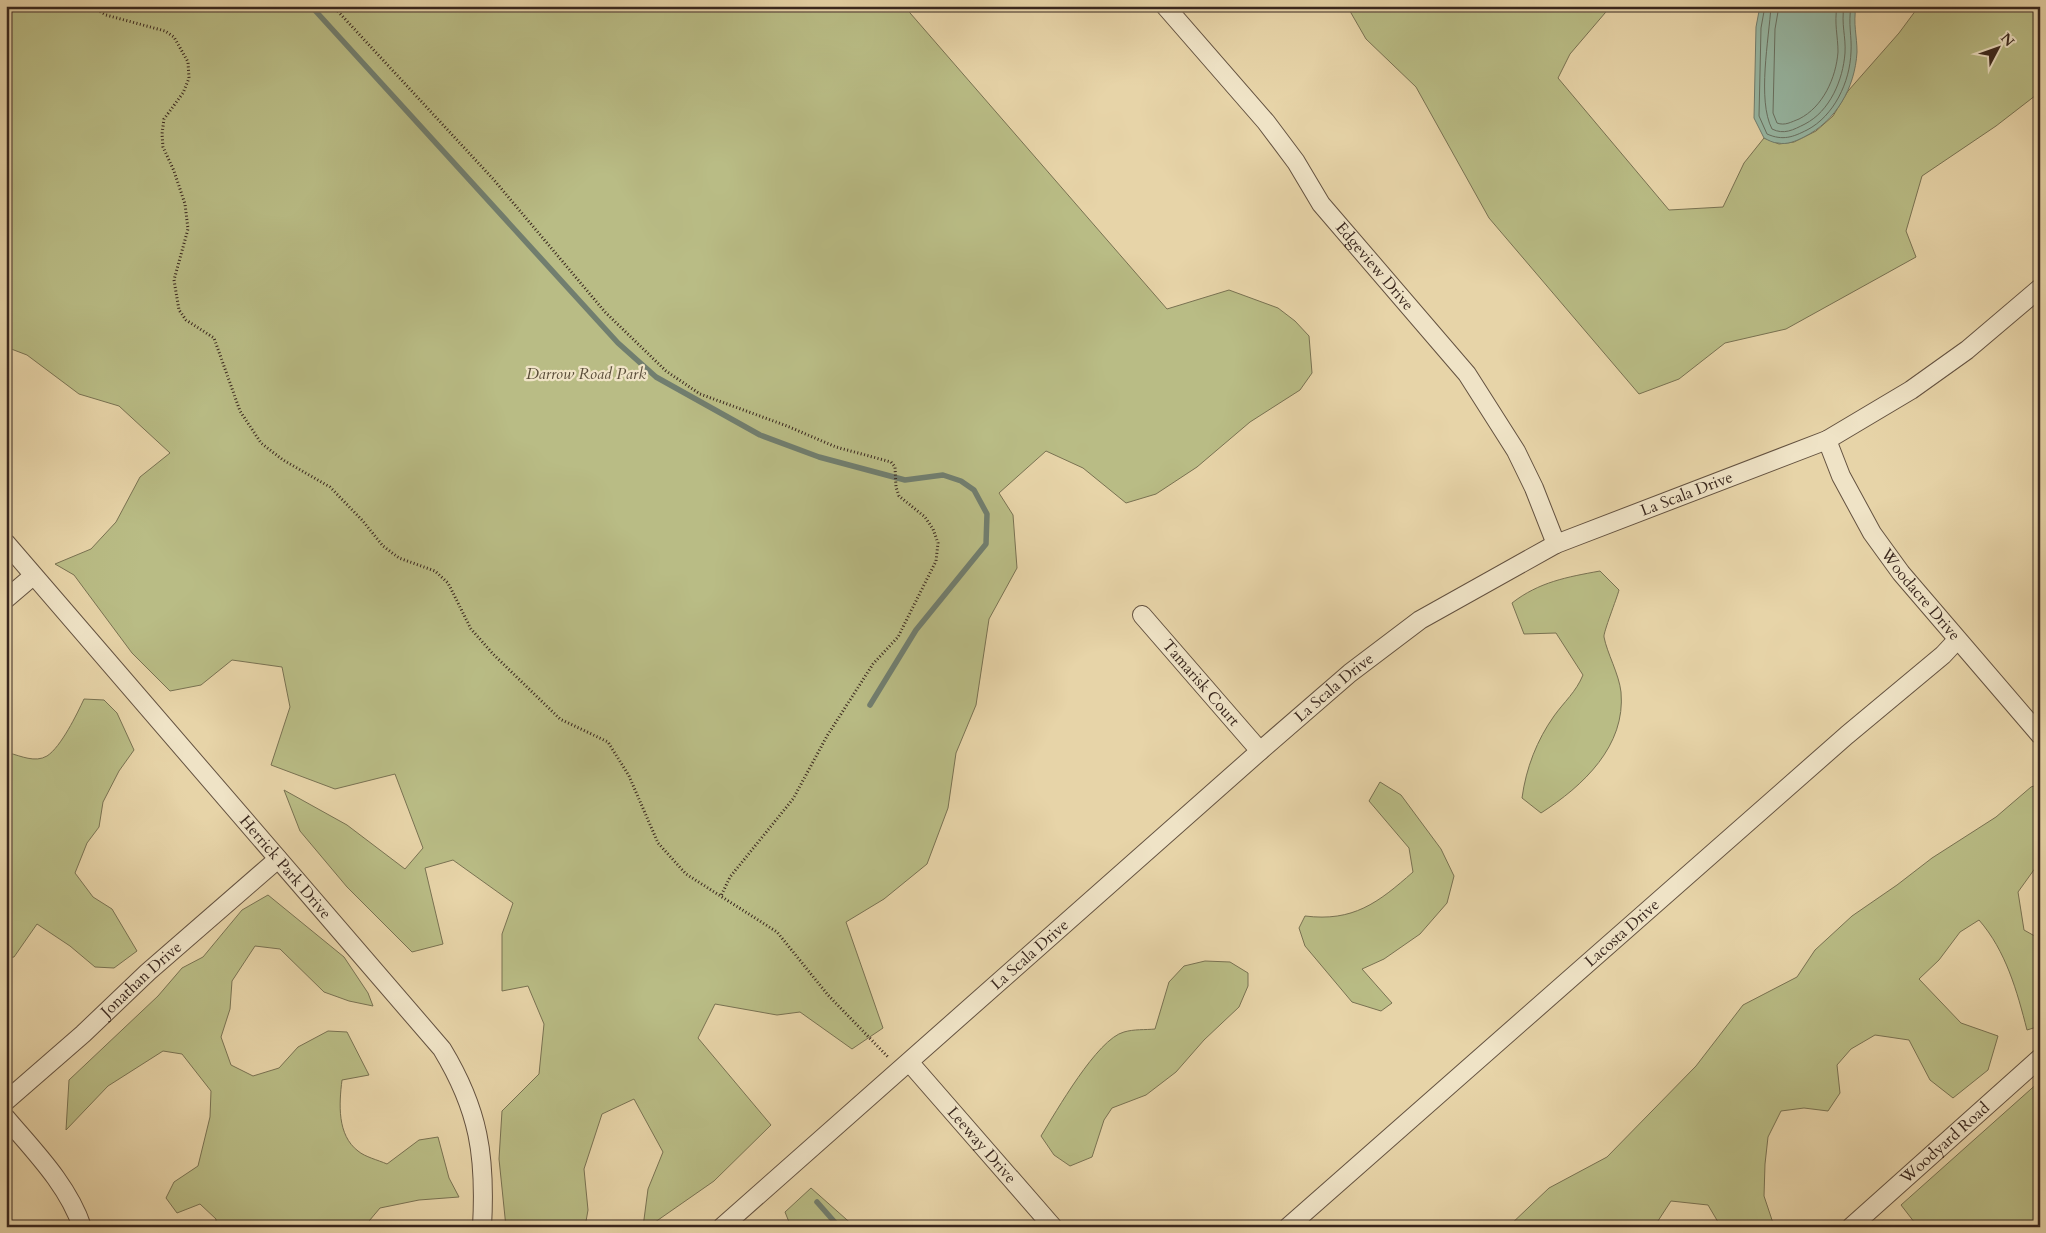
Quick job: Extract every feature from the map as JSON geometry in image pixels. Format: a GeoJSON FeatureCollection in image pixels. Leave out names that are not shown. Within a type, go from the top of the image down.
{"type":"FeatureCollection","features":[{"type":"Feature","properties":{"kind":"street","name":"Edgeview Drive"},"geometry":{"type":"LineString","coordinates":[[1165,6],[1266,122],[1296,162],[1321,204],[1467,374],[1516,451],[1534,488],[1556,544]]}},
{"type":"Feature","properties":{"kind":"street","name":"La Scala Drive"},"geometry":{"type":"LineString","coordinates":[[722,1227],[1260,751],[1350,673],[1420,620],[1556,544],[1827,440],[1911,390],[1966,350],[2040,288]]}},
{"type":"Feature","properties":{"kind":"street","name":"Woodacre Drive"},"geometry":{"type":"LineString","coordinates":[[1827,440],[1841,476],[1872,533],[1901,573],[2040,735]]}},
{"type":"Feature","properties":{"kind":"street","name":"Herrick Park Drive"},"geometry":{"type":"LineString","coordinates":[[6,543],[442,1049],[458,1076],[475,1119],[482,1150],[484,1187],[482,1227]]}},
{"type":"Feature","properties":{"kind":"street"},"geometry":{"type":"LineString","coordinates":[[6,599],[33,576]]}},
{"type":"Feature","properties":{"kind":"street","name":"Tamarisk Court"},"geometry":{"type":"LineString","coordinates":[[1142,615],[1260,751]]}},
{"type":"Feature","properties":{"kind":"street","name":"Lacosta Drive"},"geometry":{"type":"LineString","coordinates":[[1288,1227],[1847,735],[1943,655],[1957,640]]}},
{"type":"Feature","properties":{"kind":"street","name":"Jonathan Drive"},"geometry":{"type":"LineString","coordinates":[[6,1101],[83,1034],[148,972],[278,859]]}},
{"type":"Feature","properties":{"kind":"street","name":"Woodyard Road"},"geometry":{"type":"LineString","coordinates":[[1851,1227],[2040,1058]]}},
{"type":"Feature","properties":{"kind":"street","name":"Leeway Drive"},"geometry":{"type":"LineString","coordinates":[[905,1066],[1053,1227]]}},
{"type":"Feature","properties":{"kind":"street"},"geometry":{"type":"LineString","coordinates":[[6,1118],[49,1168],[69,1200],[82,1227]]}},
{"type":"Feature","properties":{"kind":"path"},"geometry":{"type":"LineString","coordinates":[[91,6],[106,15],[165,31],[174,37],[188,62],[189,78],[183,93],[164,119],[162,134],[163,147],[174,171],[185,204],[188,229],[174,280],[179,310],[186,320],[214,338],[240,411],[261,443],[283,460],[330,487],[362,520],[383,546],[399,558],[435,571],[448,583],[471,629],[493,654],[560,719],[608,742],[629,776],[658,844],[686,874],[777,932],[828,995],[905,1066]]}},
{"type":"Feature","properties":{"kind":"path"},"geometry":{"type":"LineString","coordinates":[[333,6],[494,180],[605,312],[666,371],[700,394],[836,447],[891,462],[895,467],[896,487],[899,496],[925,517],[933,529],[938,543],[936,561],[898,637],[873,664],[827,736],[793,798],[730,877],[721,896]]}},
{"type":"Feature","properties":{"kind":"green space","name":"Darrow Road Park"},"geometry":{"type":"Polygon","coordinates":[[[6,6],[904,6],[1167,309],[1229,290],[1278,308],[1295,321],[1309,336],[1312,373],[1300,390],[1250,422],[1197,467],[1156,494],[1126,503],[1083,468],[1046,451],[999,493],[1013,515],[1017,568],[989,619],[976,705],[956,753],[948,808],[927,864],[884,899],[846,922],[883,1028],[852,1049],[800,1012],[777,1015],[715,1004],[698,1038],[771,1125],[714,1181],[648,1227],[643,1227],[648,1189],[663,1152],[634,1099],[602,1114],[584,1169],[588,1210],[585,1227],[506,1227],[499,1159],[502,1111],[539,1074],[544,1024],[528,986],[502,991],[502,934],[513,903],[453,860],[425,868],[443,944],[412,952],[347,887],[300,831],[284,790],[347,825],[405,869],[423,848],[395,774],[335,789],[271,765],[290,707],[282,667],[232,660],[201,685],[170,691],[132,653],[74,575],[55,564],[91,549],[116,522],[140,477],[170,453],[119,406],[79,394],[27,355],[6,347],[6,6]]]}},
{"type":"Feature","properties":{"kind":"green space"},"geometry":{"type":"Polygon","coordinates":[[[1347,6],[1611,6],[1570,54],[1558,78],[1669,210],[1723,207],[1744,163],[1764,138],[1779,144],[1794,142],[1816,131],[1833,116],[1848,91],[1899,33],[1919,6],[2040,6],[2040,92],[1996,126],[1922,176],[1906,231],[1916,257],[1786,329],[1725,343],[1679,379],[1639,394],[1489,218],[1416,87],[1366,39],[1347,6]]]}},
{"type":"Feature","properties":{"kind":"green space"},"geometry":{"type":"Polygon","coordinates":[[[1600,571],[1619,590],[1604,637],[1621,692],[1621,712],[1617,730],[1599,763],[1572,790],[1541,813],[1522,798],[1529,765],[1548,725],[1573,692],[1583,675],[1556,633],[1524,634],[1512,603],[1532,590],[1554,581],[1600,571]]]}},
{"type":"Feature","properties":{"kind":"green space"},"geometry":{"type":"Polygon","coordinates":[[[84,699],[104,700],[117,713],[134,750],[119,771],[103,802],[99,827],[87,843],[75,873],[93,897],[112,909],[137,951],[114,968],[95,967],[70,946],[37,924],[14,957],[6,958],[6,803],[9,753],[33,759],[47,756],[63,738],[84,699]]]}},
{"type":"Feature","properties":{"kind":"green space"},"geometry":{"type":"Polygon","coordinates":[[[1380,782],[1401,795],[1441,849],[1454,876],[1447,903],[1420,934],[1384,959],[1362,969],[1392,1003],[1381,1011],[1352,1002],[1305,946],[1299,928],[1305,916],[1337,916],[1364,908],[1388,893],[1413,872],[1409,848],[1369,801],[1380,782]]]}},
{"type":"Feature","properties":{"kind":"green space"},"geometry":{"type":"Polygon","coordinates":[[[2040,784],[2040,865],[2036,867],[2018,892],[2024,930],[2040,939],[2040,1026],[2027,1030],[2015,986],[2003,958],[1979,920],[1960,932],[1939,960],[1919,979],[1961,1023],[1998,1036],[1988,1070],[1953,1098],[1930,1080],[1909,1040],[1875,1035],[1851,1049],[1837,1065],[1840,1093],[1828,1111],[1804,1108],[1781,1111],[1768,1137],[1764,1196],[1773,1223],[1770,1227],[1721,1227],[1708,1205],[1671,1201],[1654,1227],[1508,1227],[1549,1188],[1607,1157],[1696,1066],[1743,1005],[1797,977],[1815,950],[1852,916],[1932,858],[1996,817],[2031,787],[2040,784]]]}},
{"type":"Feature","properties":{"kind":"green space"},"geometry":{"type":"Polygon","coordinates":[[[268,895],[344,957],[368,993],[373,1006],[349,1001],[324,992],[280,949],[255,946],[232,981],[230,1009],[221,1037],[231,1065],[253,1076],[279,1068],[298,1047],[328,1031],[347,1032],[369,1075],[342,1080],[340,1109],[346,1137],[364,1155],[387,1164],[419,1140],[438,1137],[449,1178],[459,1197],[419,1200],[380,1208],[364,1227],[216,1227],[216,1219],[200,1204],[177,1213],[166,1198],[174,1182],[198,1166],[210,1117],[211,1091],[182,1054],[163,1051],[108,1086],[66,1130],[69,1080],[158,996],[182,968],[203,957],[242,910],[268,895]]]}},
{"type":"Feature","properties":{"kind":"green space"},"geometry":{"type":"Polygon","coordinates":[[[1205,961],[1230,962],[1248,973],[1248,986],[1239,1007],[1204,1040],[1176,1072],[1146,1095],[1112,1108],[1104,1120],[1092,1157],[1070,1166],[1054,1155],[1041,1136],[1067,1094],[1090,1062],[1113,1037],[1124,1032],[1155,1029],[1169,982],[1184,966],[1205,961]]]}},
{"type":"Feature","properties":{"kind":"green space"},"geometry":{"type":"Polygon","coordinates":[[[2040,1081],[2040,1227],[1918,1227],[1901,1205],[2040,1081]]]}},
{"type":"Feature","properties":{"kind":"green space"},"geometry":{"type":"Polygon","coordinates":[[[811,1188],[855,1227],[791,1227],[785,1212],[811,1188]]]}},
{"type":"Feature","properties":{"kind":"water"},"geometry":{"type":"Polygon","coordinates":[[[1760,6],[1856,6],[1857,52],[1848,90],[1842,102],[1826,122],[1804,137],[1788,143],[1774,142],[1764,138],[1754,118],[1756,27],[1760,6]]]}},
{"type":"Feature","properties":{"kind":"waterway"},"geometry":{"type":"LineString","coordinates":[[311,6],[618,343],[656,377],[760,435],[819,457],[905,480],[943,475],[961,481],[974,490],[987,514],[986,544],[916,630],[870,705]]}},
{"type":"Feature","properties":{"kind":"waterway"},"geometry":{"type":"LineString","coordinates":[[817,1202],[839,1227]]}}]}
